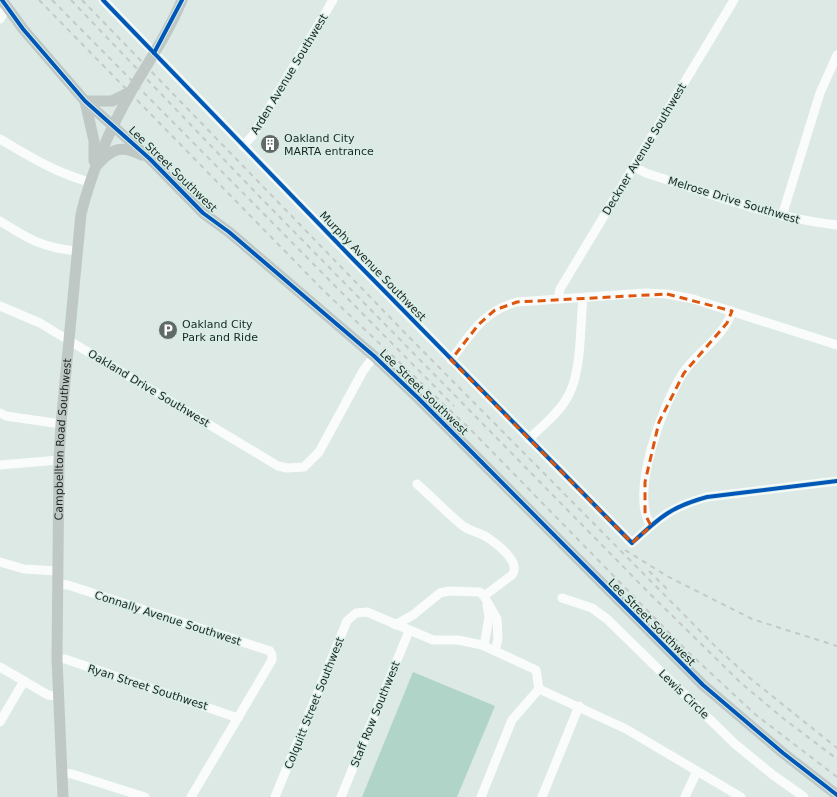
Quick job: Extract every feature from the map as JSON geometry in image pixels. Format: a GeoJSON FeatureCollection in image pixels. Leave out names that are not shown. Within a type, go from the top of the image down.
{"type":"FeatureCollection","features":[{"type":"Feature","properties":{"kind":"main road","name":"Campbellton Road Southwest"},"geometry":{"type":"LineString","coordinates":[[63,797],[57,659],[59,460],[68,339],[81,214],[89,182],[99,153],[182,0]]}},
{"type":"Feature","properties":{"kind":"main road","name":"Lee Street Southwest"},"geometry":{"type":"LineString","coordinates":[[4,3],[23,29],[85,100],[150,159],[203,213],[229,232],[374,356],[424,404],[703,685],[771,744],[837,795]]}},
{"type":"Feature","properties":{"kind":"main road"},"geometry":{"type":"LineString","coordinates":[[94,169],[94,141],[85,100],[112,101],[131,92]]}},
{"type":"Feature","properties":{"kind":"main road"},"geometry":{"type":"LineString","coordinates":[[94,169],[105,156],[112,151],[120,149],[136,152],[150,159]]}},
{"type":"Feature","properties":{"kind":"street","name":"Murphy Avenue Southwest"},"geometry":{"type":"LineString","coordinates":[[103,0],[451,360],[632,543],[651,526]]}},
{"type":"Feature","properties":{"kind":"street","name":"Arden Avenue Southwest"},"geometry":{"type":"LineString","coordinates":[[243,146],[254,135],[333,0]]}},
{"type":"Feature","properties":{"kind":"street","name":"Deckner Avenue Southwest"},"geometry":{"type":"LineString","coordinates":[[558,299],[560,289],[734,0]]}},
{"type":"Feature","properties":{"kind":"street"},"geometry":{"type":"LineString","coordinates":[[0,19],[4,3]]}},
{"type":"Feature","properties":{"kind":"street"},"geometry":{"type":"LineString","coordinates":[[782,216],[820,93],[837,54]]}},
{"type":"Feature","properties":{"kind":"street"},"geometry":{"type":"LineString","coordinates":[[0,139],[60,173],[89,182]]}},
{"type":"Feature","properties":{"kind":"street","name":"Melrose Drive Southwest"},"geometry":{"type":"LineString","coordinates":[[634,167],[646,173],[782,216],[810,222],[837,225]]}},
{"type":"Feature","properties":{"kind":"street"},"geometry":{"type":"LineString","coordinates":[[0,221],[28,239],[48,247],[77,251]]}},
{"type":"Feature","properties":{"kind":"street"},"geometry":{"type":"LineString","coordinates":[[451,360],[479,324],[496,310],[517,302],[645,293],[666,294],[693,299],[837,345]]}},
{"type":"Feature","properties":{"kind":"street"},"geometry":{"type":"LineString","coordinates":[[529,439],[560,408],[572,388],[576,371],[583,298]]}},
{"type":"Feature","properties":{"kind":"street","name":"Oakland Drive Southwest"},"geometry":{"type":"LineString","coordinates":[[0,306],[40,323],[68,339],[278,466],[297,468],[304,467],[319,452],[363,371],[374,356]]}},
{"type":"Feature","properties":{"kind":"street"},"geometry":{"type":"LineString","coordinates":[[732,312],[727,323],[684,373],[659,422],[650,452],[645,482],[645,514],[651,526],[676,507],[707,497],[837,481]]}},
{"type":"Feature","properties":{"kind":"street"},"geometry":{"type":"LineString","coordinates":[[0,413],[6,416],[61,424]]}},
{"type":"Feature","properties":{"kind":"street"},"geometry":{"type":"LineString","coordinates":[[0,465],[59,460]]}},
{"type":"Feature","properties":{"kind":"street"},"geometry":{"type":"LineString","coordinates":[[417,484],[463,526],[492,541],[515,566],[515,572],[512,575],[484,596]]}},
{"type":"Feature","properties":{"kind":"street"},"geometry":{"type":"LineString","coordinates":[[0,562],[24,569],[58,571]]}},
{"type":"Feature","properties":{"kind":"street","name":"Connally Avenue Southwest"},"geometry":{"type":"LineString","coordinates":[[58,584],[68,585],[270,651],[272,660],[238,718]]}},
{"type":"Feature","properties":{"kind":"street"},"geometry":{"type":"LineString","coordinates":[[396,625],[413,615],[440,593],[448,591],[480,592],[495,613],[498,624],[498,639],[495,651]]}},
{"type":"Feature","properties":{"kind":"street"},"geometry":{"type":"LineString","coordinates":[[484,596],[489,617],[484,646]]}},
{"type":"Feature","properties":{"kind":"street","name":"Lewis Circle"},"geometry":{"type":"LineString","coordinates":[[562,598],[592,608],[607,619],[735,744],[773,775],[804,797]]}},
{"type":"Feature","properties":{"kind":"street","name":"Colquitt Street Southwest"},"geometry":{"type":"LineString","coordinates":[[275,797],[348,621],[358,612],[367,612],[396,625]]}},
{"type":"Feature","properties":{"kind":"street"},"geometry":{"type":"LineString","coordinates":[[396,625],[433,640],[468,641],[484,646],[536,670],[538,689],[512,720],[480,797]]}},
{"type":"Feature","properties":{"kind":"street","name":"Staff Row Southwest"},"geometry":{"type":"LineString","coordinates":[[341,797],[409,631]]}},
{"type":"Feature","properties":{"kind":"street","name":"Ryan Street Southwest"},"geometry":{"type":"LineString","coordinates":[[57,659],[65,660],[238,718]]}},
{"type":"Feature","properties":{"kind":"street"},"geometry":{"type":"LineString","coordinates":[[0,667],[48,695],[58,696]]}},
{"type":"Feature","properties":{"kind":"street"},"geometry":{"type":"LineString","coordinates":[[0,722],[24,681]]}},
{"type":"Feature","properties":{"kind":"street"},"geometry":{"type":"LineString","coordinates":[[538,689],[579,706],[626,729],[741,797]]}},
{"type":"Feature","properties":{"kind":"street"},"geometry":{"type":"LineString","coordinates":[[542,797],[579,706]]}},
{"type":"Feature","properties":{"kind":"street"},"geometry":{"type":"LineString","coordinates":[[191,797],[238,718]]}},
{"type":"Feature","properties":{"kind":"street"},"geometry":{"type":"LineString","coordinates":[[685,797],[697,771]]}},
{"type":"Feature","properties":{"kind":"street"},"geometry":{"type":"LineString","coordinates":[[62,773],[72,774],[145,797]]}},
{"type":"Feature","properties":{"kind":"highlighted area"},"geometry":{"type":"Polygon","coordinates":[[[667,294],[732,311],[727,323],[684,373],[659,422],[645,482],[645,514],[651,526],[632,543],[451,360],[479,324],[495,310],[517,302],[667,294]]]}},
{"type":"Feature","properties":{"kind":"green space"},"geometry":{"type":"Polygon","coordinates":[[[413,672],[495,706],[457,797],[362,797],[413,672]]]}},
{"type":"Feature","properties":{"kind":"railway"},"geometry":{"type":"LineString","coordinates":[[39,0],[323,290],[471,430],[687,651],[756,715],[837,777]]}},
{"type":"Feature","properties":{"kind":"railway"},"geometry":{"type":"LineString","coordinates":[[52,0],[454,406]]}},
{"type":"Feature","properties":{"kind":"railway"},"geometry":{"type":"LineString","coordinates":[[71,0],[260,197],[650,594],[741,683],[784,719],[837,759]]}},
{"type":"Feature","properties":{"kind":"railway"},"geometry":{"type":"LineString","coordinates":[[82,0],[409,337],[717,648],[751,679],[837,748]]}},
{"type":"Feature","properties":{"kind":"railway"},"geometry":{"type":"LineString","coordinates":[[625,550],[667,576],[752,619],[837,646]]}},
{"type":"Feature","properties":{"kind":"railway"},"geometry":{"type":"LineString","coordinates":[[649,571],[670,592]]}},
{"type":"Feature","properties":{"kind":"cycle path"},"geometry":{"type":"LineString","coordinates":[[2,0],[23,29],[85,101],[150,159],[203,213],[229,232],[374,356],[418,398],[703,685],[783,753],[837,795]]}},
{"type":"Feature","properties":{"kind":"cycle path"},"geometry":{"type":"LineString","coordinates":[[103,0],[349,255],[632,543],[658,520],[674,509],[707,497],[837,481]]}},
{"type":"Feature","properties":{"kind":"cycle path"},"geometry":{"type":"LineString","coordinates":[[154,53],[182,0]]}},
{"type":"Feature","properties":{"kind":"place","name":"Oakland City MARTA entrance"},"geometry":{"type":"Point","coordinates":[270,144]}},
{"type":"Feature","properties":{"kind":"place","name":"Oakland City Park and Ride"},"geometry":{"type":"Point","coordinates":[168,330]}}]}
